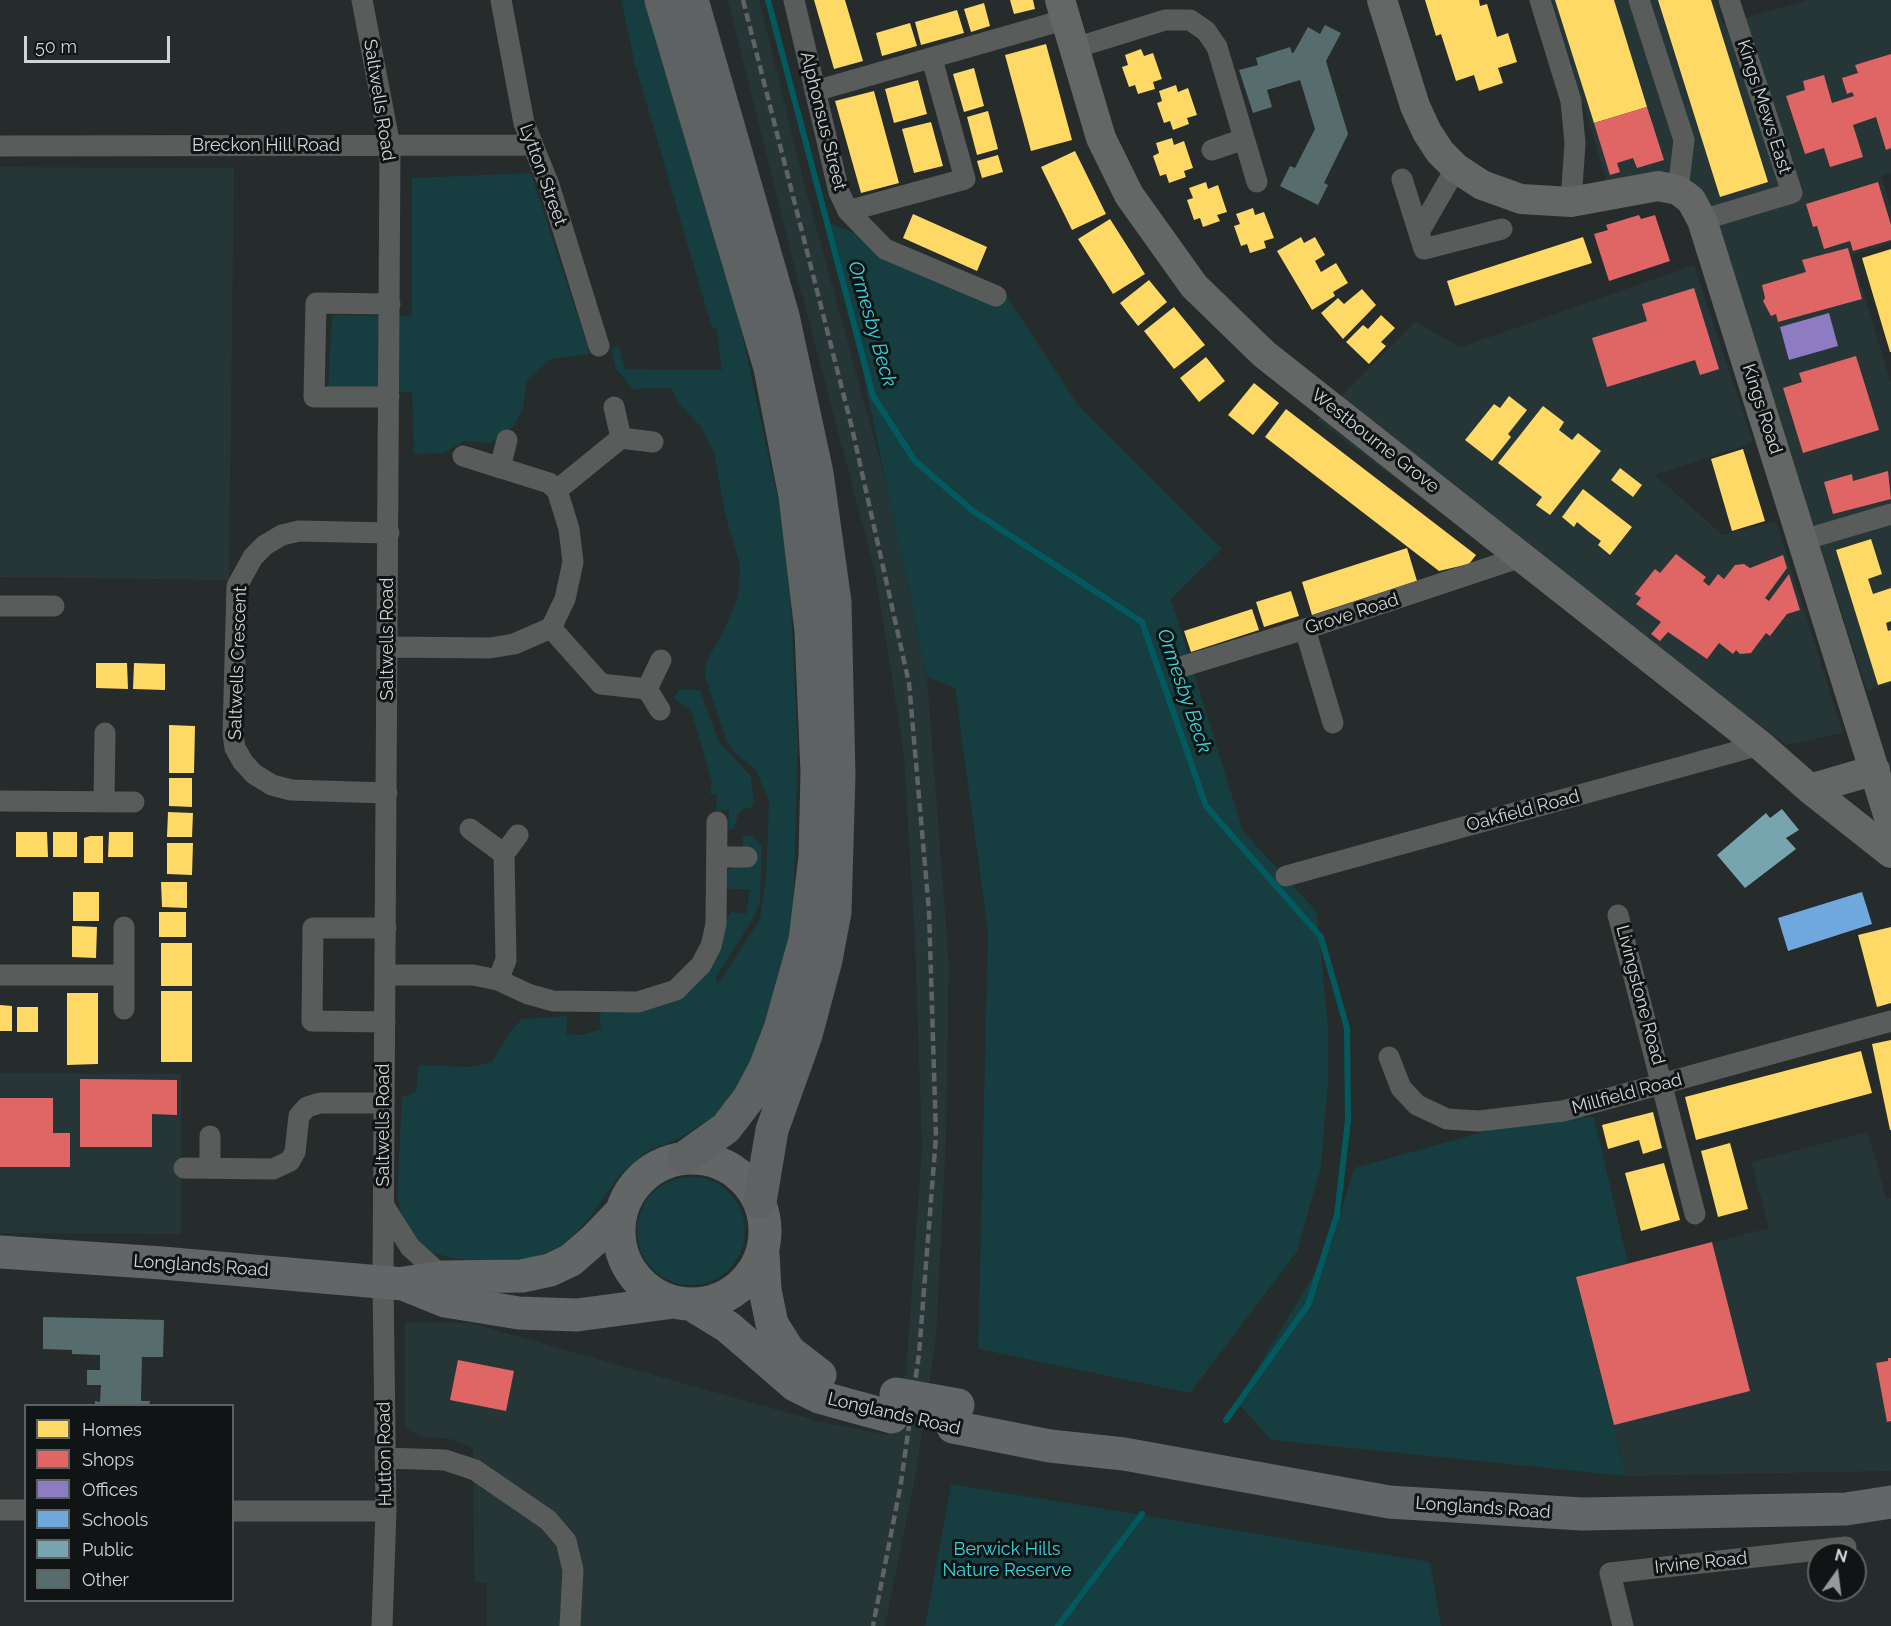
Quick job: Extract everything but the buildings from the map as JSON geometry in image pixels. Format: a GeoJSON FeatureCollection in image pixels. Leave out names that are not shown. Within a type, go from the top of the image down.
{"type":"FeatureCollection","features":[{"type":"Feature","properties":{"kind":"highway"},"geometry":{"type":"LineString","coordinates":[[661,0],[770,368],[795,496],[811,631],[817,771],[815,857],[805,940],[780,1029],[765,1068],[749,1098],[726,1128],[684,1158]]}},
{"type":"Feature","properties":{"kind":"highway"},"geometry":{"type":"LineString","coordinates":[[692,0],[783,316],[817,473],[835,602],[839,775],[835,912],[826,960],[806,1035],[771,1130],[760,1202]]}},
{"type":"Feature","properties":{"kind":"main road","name":"Longlands Road"},"geometry":{"type":"LineString","coordinates":[[0,1252],[393,1282],[443,1277],[512,1277],[550,1270],[571,1260],[596,1239],[621,1212],[630,1192],[645,1175],[663,1164],[684,1158],[708,1159],[729,1168],[747,1183],[760,1202],[766,1228],[763,1254],[765,1290],[772,1324],[789,1351],[822,1376],[894,1406]]}},
{"type":"Feature","properties":{"kind":"main road","name":"Longlands Road"},"geometry":{"type":"LineString","coordinates":[[621,1212],[619,1241],[628,1268],[648,1289],[728,1327],[795,1385],[819,1397],[1051,1428],[1124,1454],[1389,1502],[1582,1514],[1846,1509],[1891,1502]]}},
{"type":"Feature","properties":{"kind":"main road","name":"Longlands Road"},"geometry":{"type":"LineString","coordinates":[[393,1282],[445,1301],[519,1313],[577,1315],[715,1301],[735,1291],[752,1274],[763,1254]]}},
{"type":"Feature","properties":{"kind":"main road","name":"Longlands Road"},"geometry":{"type":"LineString","coordinates":[[1846,1509],[1891,1517]]}},
{"type":"Feature","properties":{"kind":"street","name":"Saltwells Road"},"geometry":{"type":"LineString","coordinates":[[362,0],[390,146],[384,1205],[393,1282]]}},
{"type":"Feature","properties":{"kind":"street","name":"Lytton Street"},"geometry":{"type":"LineString","coordinates":[[501,0],[524,123],[549,185],[599,346]]}},
{"type":"Feature","properties":{"kind":"street","name":"Alphonsus Street"},"geometry":{"type":"LineString","coordinates":[[794,0],[839,192],[848,211],[885,249],[996,296]]}},
{"type":"Feature","properties":{"kind":"street"},"geometry":{"type":"LineString","coordinates":[[1382,0],[1416,106],[1427,132],[1440,152],[1455,168],[1482,185],[1521,199],[1571,202],[1658,186],[1678,190],[1684,140],[1639,0]]}},
{"type":"Feature","properties":{"kind":"street"},"geometry":{"type":"LineString","coordinates":[[1540,0],[1571,101],[1575,143],[1571,202]]}},
{"type":"Feature","properties":{"kind":"street","name":"Kings Mews East"},"geometry":{"type":"LineString","coordinates":[[1702,220],[1792,193],[1729,0]]}},
{"type":"Feature","properties":{"kind":"street"},"geometry":{"type":"LineString","coordinates":[[815,91],[932,59],[1063,10]]}},
{"type":"Feature","properties":{"kind":"street","name":"Westbourne Grove"},"geometry":{"type":"LineString","coordinates":[[1063,10],[1101,138],[1120,176],[1156,236],[1194,286],[1263,354],[1760,745],[1810,789],[1891,853]]}},
{"type":"Feature","properties":{"kind":"street"},"geometry":{"type":"LineString","coordinates":[[1075,48],[1166,20],[1190,20],[1206,31],[1217,47],[1257,182]]}},
{"type":"Feature","properties":{"kind":"street"},"geometry":{"type":"LineString","coordinates":[[848,211],[965,179],[932,59]]}},
{"type":"Feature","properties":{"kind":"street"},"geometry":{"type":"LineString","coordinates":[[1212,150],[1244,139]]}},
{"type":"Feature","properties":{"kind":"street","name":"Breckon Hill Road"},"geometry":{"type":"LineString","coordinates":[[0,146],[531,145]]}},
{"type":"Feature","properties":{"kind":"street"},"geometry":{"type":"LineString","coordinates":[[1422,240],[1455,168]]}},
{"type":"Feature","properties":{"kind":"street"},"geometry":{"type":"LineString","coordinates":[[1402,179],[1422,240]]}},
{"type":"Feature","properties":{"kind":"street","name":"Kings Road"},"geometry":{"type":"LineString","coordinates":[[1678,190],[1691,200],[1702,220],[1891,824]]}},
{"type":"Feature","properties":{"kind":"street"},"geometry":{"type":"LineString","coordinates":[[1422,240],[1502,229]]}},
{"type":"Feature","properties":{"kind":"street"},"geometry":{"type":"LineString","coordinates":[[389,397],[314,397],[316,303],[390,304]]}},
{"type":"Feature","properties":{"kind":"street"},"geometry":{"type":"LineString","coordinates":[[614,407],[621,438]]}},
{"type":"Feature","properties":{"kind":"street"},"geometry":{"type":"LineString","coordinates":[[557,490],[621,438],[652,442]]}},
{"type":"Feature","properties":{"kind":"street"},"geometry":{"type":"LineString","coordinates":[[500,468],[507,440]]}},
{"type":"Feature","properties":{"kind":"street"},"geometry":{"type":"LineString","coordinates":[[388,647],[490,648],[514,644],[551,628],[564,599],[573,562],[569,529],[557,490],[549,483],[462,456]]}},
{"type":"Feature","properties":{"kind":"street"},"geometry":{"type":"LineString","coordinates":[[1803,540],[1891,514]]}},
{"type":"Feature","properties":{"kind":"street","name":"Saltwells Crescent"},"geometry":{"type":"LineString","coordinates":[[387,793],[291,790],[272,785],[254,774],[243,762],[235,748],[233,734],[237,586],[252,557],[265,545],[282,535],[299,531],[389,533]]}},
{"type":"Feature","properties":{"kind":"street","name":"Grove Road"},"geometry":{"type":"LineString","coordinates":[[1181,667],[1305,629],[1521,557]]}},
{"type":"Feature","properties":{"kind":"street"},"geometry":{"type":"LineString","coordinates":[[0,606],[54,606]]}},
{"type":"Feature","properties":{"kind":"street"},"geometry":{"type":"LineString","coordinates":[[551,628],[602,684],[647,689]]}},
{"type":"Feature","properties":{"kind":"street"},"geometry":{"type":"LineString","coordinates":[[1305,629],[1333,723]]}},
{"type":"Feature","properties":{"kind":"street"},"geometry":{"type":"LineString","coordinates":[[647,689],[661,660]]}},
{"type":"Feature","properties":{"kind":"street"},"geometry":{"type":"LineString","coordinates":[[647,689],[660,710]]}},
{"type":"Feature","properties":{"kind":"street"},"geometry":{"type":"LineString","coordinates":[[104,801],[105,733]]}},
{"type":"Feature","properties":{"kind":"street","name":"Oakfield Road"},"geometry":{"type":"LineString","coordinates":[[1286,876],[1760,745]]}},
{"type":"Feature","properties":{"kind":"street"},"geometry":{"type":"LineString","coordinates":[[1810,789],[1875,770]]}},
{"type":"Feature","properties":{"kind":"street"},"geometry":{"type":"LineString","coordinates":[[0,801],[134,802]]}},
{"type":"Feature","properties":{"kind":"street"},"geometry":{"type":"LineString","coordinates":[[386,975],[474,975],[498,980],[528,994],[553,1001],[638,1002],[676,990],[701,965],[711,946],[716,924],[717,822]]}},
{"type":"Feature","properties":{"kind":"street"},"geometry":{"type":"LineString","coordinates":[[470,829],[504,854]]}},
{"type":"Feature","properties":{"kind":"street"},"geometry":{"type":"LineString","coordinates":[[498,980],[506,960],[504,854],[518,835]]}},
{"type":"Feature","properties":{"kind":"street"},"geometry":{"type":"LineString","coordinates":[[717,856],[747,857]]}},
{"type":"Feature","properties":{"kind":"street","name":"Livingstone Road"},"geometry":{"type":"LineString","coordinates":[[1618,915],[1664,1085],[1695,1214]]}},
{"type":"Feature","properties":{"kind":"street"},"geometry":{"type":"LineString","coordinates":[[124,927],[124,1009]]}},
{"type":"Feature","properties":{"kind":"street"},"geometry":{"type":"LineString","coordinates":[[385,1022],[312,1021],[313,928],[386,928]]}},
{"type":"Feature","properties":{"kind":"street"},"geometry":{"type":"LineString","coordinates":[[0,975],[124,975]]}},
{"type":"Feature","properties":{"kind":"street","name":"Millfield Road"},"geometry":{"type":"LineString","coordinates":[[1389,1057],[1401,1088],[1417,1105],[1446,1119],[1479,1121],[1563,1111],[1891,1021]]}},
{"type":"Feature","properties":{"kind":"street"},"geometry":{"type":"LineString","coordinates":[[184,1168],[273,1169],[283,1166],[290,1161],[295,1152],[296,1127],[299,1116],[307,1107],[320,1103],[384,1103]]}},
{"type":"Feature","properties":{"kind":"street"},"geometry":{"type":"LineString","coordinates":[[210,1136],[210,1168]]}},
{"type":"Feature","properties":{"kind":"street"},"geometry":{"type":"LineString","coordinates":[[384,1205],[410,1247],[443,1277]]}},
{"type":"Feature","properties":{"kind":"street","name":"Hutton Road"},"geometry":{"type":"LineString","coordinates":[[382,1626],[386,1511],[385,1458],[393,1282]]}},
{"type":"Feature","properties":{"kind":"street"},"geometry":{"type":"LineString","coordinates":[[385,1458],[445,1460],[474,1470],[548,1520],[566,1541],[573,1570],[570,1626]]}},
{"type":"Feature","properties":{"kind":"street"},"geometry":{"type":"LineString","coordinates":[[0,1510],[24,1510]]}},
{"type":"Feature","properties":{"kind":"street"},"geometry":{"type":"LineString","coordinates":[[234,1510],[386,1511]]}},
{"type":"Feature","properties":{"kind":"street","name":"Irvine Road"},"geometry":{"type":"LineString","coordinates":[[1623,1626],[1610,1573],[1807,1551]]}},
{"type":"Feature","properties":{"kind":"shaded area"},"geometry":{"type":"Polygon","coordinates":[[[728,0],[759,0],[807,194],[886,482],[927,677],[949,965],[946,1139],[936,1337],[916,1473],[885,1626],[487,1626],[487,1583],[474,1582],[473,1448],[450,1439],[419,1436],[405,1427],[405,1322],[470,1323],[817,1421],[888,1435],[906,1371],[922,1147],[915,945],[904,755],[875,572],[795,268],[728,0]]]}},
{"type":"Feature","properties":{"kind":"shaded area"},"geometry":{"type":"Polygon","coordinates":[[[1552,0],[1715,0],[1723,24],[1808,0],[1891,0],[1891,173],[1881,176],[1891,207],[1891,243],[1852,255],[1891,383],[1891,684],[1867,691],[1708,202],[1688,175],[1606,180],[1552,0]]]}},
{"type":"Feature","properties":{"kind":"shaded area"},"geometry":{"type":"Polygon","coordinates":[[[0,167],[234,168],[229,580],[0,577],[0,167]]]}},
{"type":"Feature","properties":{"kind":"shaded area"},"geometry":{"type":"Polygon","coordinates":[[[1694,265],[1753,443],[1655,475],[1723,535],[1776,521],[1843,733],[1786,745],[1698,679],[1487,548],[1317,420],[1415,322],[1461,347],[1694,265]]]}},
{"type":"Feature","properties":{"kind":"shaded area"},"geometry":{"type":"Polygon","coordinates":[[[0,1073],[181,1074],[181,1234],[0,1233],[0,1073]]]}},
{"type":"Feature","properties":{"kind":"shaded area"},"geometry":{"type":"Polygon","coordinates":[[[1868,1132],[1886,1198],[1891,1198],[1891,1471],[1626,1476],[1576,1277],[1769,1228],[1751,1162],[1868,1132]]]}},
{"type":"Feature","properties":{"kind":"green space"},"geometry":{"type":"Polygon","coordinates":[[[621,0],[657,0],[742,333],[788,545],[798,749],[793,917],[776,994],[754,1061],[736,1092],[712,1118],[680,1138],[646,1152],[619,1176],[591,1216],[564,1245],[513,1266],[452,1258],[427,1251],[406,1232],[397,1196],[402,1097],[416,1092],[419,1065],[469,1067],[492,1062],[510,1032],[522,1019],[567,1016],[566,1034],[582,1035],[602,1029],[599,1017],[604,1007],[609,1005],[665,1005],[701,978],[718,957],[727,917],[731,912],[746,914],[750,889],[731,889],[725,885],[724,878],[729,869],[736,864],[743,848],[743,836],[752,835],[762,846],[760,902],[754,917],[716,977],[718,984],[760,919],[766,878],[769,800],[755,769],[736,754],[726,740],[705,675],[707,660],[738,598],[740,566],[725,514],[714,453],[701,427],[679,404],[671,388],[633,389],[616,369],[611,349],[619,346],[625,369],[722,370],[716,329],[712,328],[635,64],[621,0]]]}},
{"type":"Feature","properties":{"kind":"green space"},"geometry":{"type":"Polygon","coordinates":[[[531,173],[590,354],[551,359],[527,380],[523,408],[515,425],[490,443],[465,441],[444,453],[414,454],[412,392],[328,391],[332,315],[412,316],[412,178],[531,173]]]}},
{"type":"Feature","properties":{"kind":"green space"},"geometry":{"type":"Polygon","coordinates":[[[828,222],[1006,295],[1078,405],[1222,549],[1171,599],[1243,831],[1317,912],[1328,1027],[1328,1082],[1321,1166],[1297,1252],[1190,1393],[978,1349],[988,932],[955,688],[927,677],[849,307],[828,222]]]}},
{"type":"Feature","properties":{"kind":"green space"},"geometry":{"type":"Polygon","coordinates":[[[679,690],[700,690],[719,742],[751,776],[754,802],[751,808],[743,809],[738,815],[734,829],[728,829],[729,810],[716,811],[717,795],[710,794],[712,782],[691,711],[673,698],[679,690]]]}},
{"type":"Feature","properties":{"kind":"green space"},"geometry":{"type":"Polygon","coordinates":[[[1594,1117],[1628,1263],[1576,1277],[1626,1476],[1271,1440],[1237,1402],[1330,1248],[1354,1168],[1533,1118],[1594,1117]]]}},
{"type":"Feature","properties":{"kind":"green space"},"geometry":{"type":"Polygon","coordinates":[[[691,1177],[712,1181],[729,1193],[741,1210],[745,1231],[741,1252],[729,1269],[712,1281],[691,1285],[670,1281],[653,1269],[641,1252],[637,1231],[641,1210],[653,1193],[670,1181],[691,1177]]]}},
{"type":"Feature","properties":{"kind":"green space","name":"Berwick Hills Nature Reserve"},"geometry":{"type":"Polygon","coordinates":[[[951,1484],[1430,1562],[1441,1626],[925,1626],[951,1484]]]}},
{"type":"Feature","properties":{"kind":"waterway","name":"Ormesby Beck"},"geometry":{"type":"LineString","coordinates":[[768,0],[873,396],[915,461],[973,511],[1142,622],[1206,806],[1321,937],[1347,1028],[1348,1120],[1337,1215],[1308,1305],[1226,1420]]}},
{"type":"Feature","properties":{"kind":"waterway"},"geometry":{"type":"LineString","coordinates":[[1058,1626],[1142,1514]]}},
{"type":"Feature","properties":{"kind":"railway"},"geometry":{"type":"LineString","coordinates":[[743,0],[852,428],[909,683],[929,911],[936,1136],[919,1354],[901,1483],[873,1626]]}}]}
